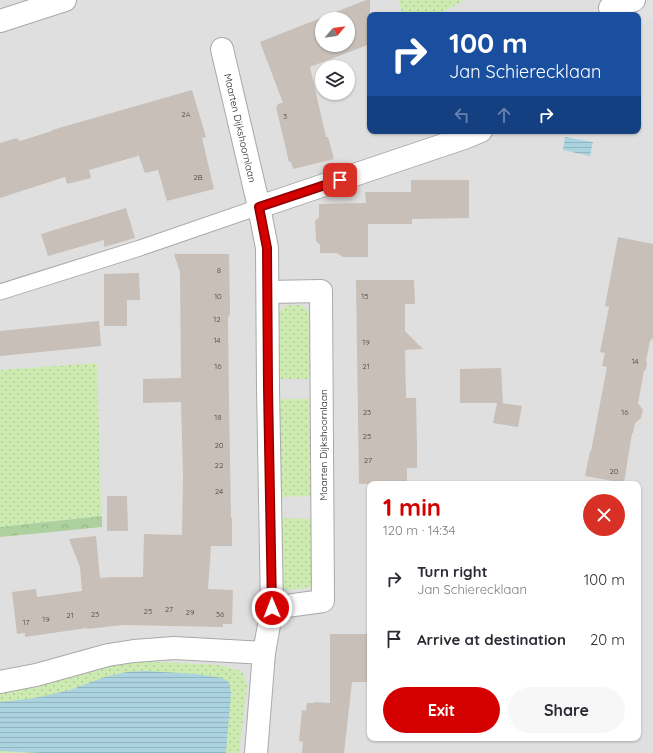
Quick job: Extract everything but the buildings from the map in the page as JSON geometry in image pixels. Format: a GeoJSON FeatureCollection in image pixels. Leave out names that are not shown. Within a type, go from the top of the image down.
{"type":"FeatureCollection","features":[{"type":"Feature","properties":{"kind":"street"},"geometry":{"type":"LineString","coordinates":[[0,21],[65,0]]}},
{"type":"Feature","properties":{"kind":"street"},"geometry":{"type":"LineString","coordinates":[[612,12],[610,8],[634,0]]}},
{"type":"Feature","properties":{"kind":"street","name":"Maarten Dijkshoornlaan"},"geometry":{"type":"LineString","coordinates":[[222,49],[259,207],[267,248],[272,608],[264,653],[256,753]]}},
{"type":"Feature","properties":{"kind":"street"},"geometry":{"type":"LineString","coordinates":[[259,207],[473,134]]}},
{"type":"Feature","properties":{"kind":"street","name":"Maarten Dijkshoornlaan"},"geometry":{"type":"LineString","coordinates":[[268,292],[322,291],[323,601],[272,608]]}},
{"type":"Feature","properties":{"kind":"street"},"geometry":{"type":"LineString","coordinates":[[0,682],[36,675],[108,655],[134,650],[174,648],[264,653]]}},
{"type":"Feature","properties":{"kind":"lane"},"geometry":{"type":"LineString","coordinates":[[0,292],[140,248],[259,207]]}},
{"type":"Feature","properties":{"kind":"shaded area"},"geometry":{"type":"Polygon","coordinates":[[[0,0],[653,0],[653,753],[0,753],[0,0]]]}},
{"type":"Feature","properties":{"kind":"shaded area"},"geometry":{"type":"Polygon","coordinates":[[[623,0],[653,0],[653,19],[641,26],[641,12],[628,12],[623,0]]]}},
{"type":"Feature","properties":{"kind":"green space"},"geometry":{"type":"Polygon","coordinates":[[[398,0],[465,0],[443,12],[402,12],[398,0]]]}},
{"type":"Feature","properties":{"kind":"green space"},"geometry":{"type":"Polygon","coordinates":[[[287,305],[301,305],[311,314],[310,379],[276,379],[277,313],[287,305]]]}},
{"type":"Feature","properties":{"kind":"green space"},"geometry":{"type":"Polygon","coordinates":[[[97,363],[102,516],[0,527],[0,370],[97,363]]]}},
{"type":"Feature","properties":{"kind":"green space"},"geometry":{"type":"Polygon","coordinates":[[[278,399],[312,399],[313,496],[278,497],[278,399]]]}},
{"type":"Feature","properties":{"kind":"green space"},"geometry":{"type":"Polygon","coordinates":[[[102,516],[102,527],[0,537],[0,527],[102,516]]]}},
{"type":"Feature","properties":{"kind":"green space"},"geometry":{"type":"Polygon","coordinates":[[[282,518],[315,519],[315,585],[306,588],[286,590],[281,584],[282,518]]]}},
{"type":"Feature","properties":{"kind":"green space"},"geometry":{"type":"Polygon","coordinates":[[[141,661],[220,665],[242,671],[247,686],[239,753],[0,753],[0,691],[38,687],[97,668],[141,661]]]}},
{"type":"Feature","properties":{"kind":"water"},"geometry":{"type":"Polygon","coordinates":[[[565,137],[593,142],[590,156],[563,150],[565,137]]]}},
{"type":"Feature","properties":{"kind":"water"},"geometry":{"type":"Polygon","coordinates":[[[146,671],[196,674],[223,678],[229,682],[231,693],[226,753],[43,753],[0,751],[0,702],[35,698],[70,690],[105,677],[127,672],[146,671]]]}},
{"type":"Feature","properties":{"kind":"route"},"geometry":{"type":"LineString","coordinates":[[272,608],[267,248],[259,207],[340,180]]}}]}
